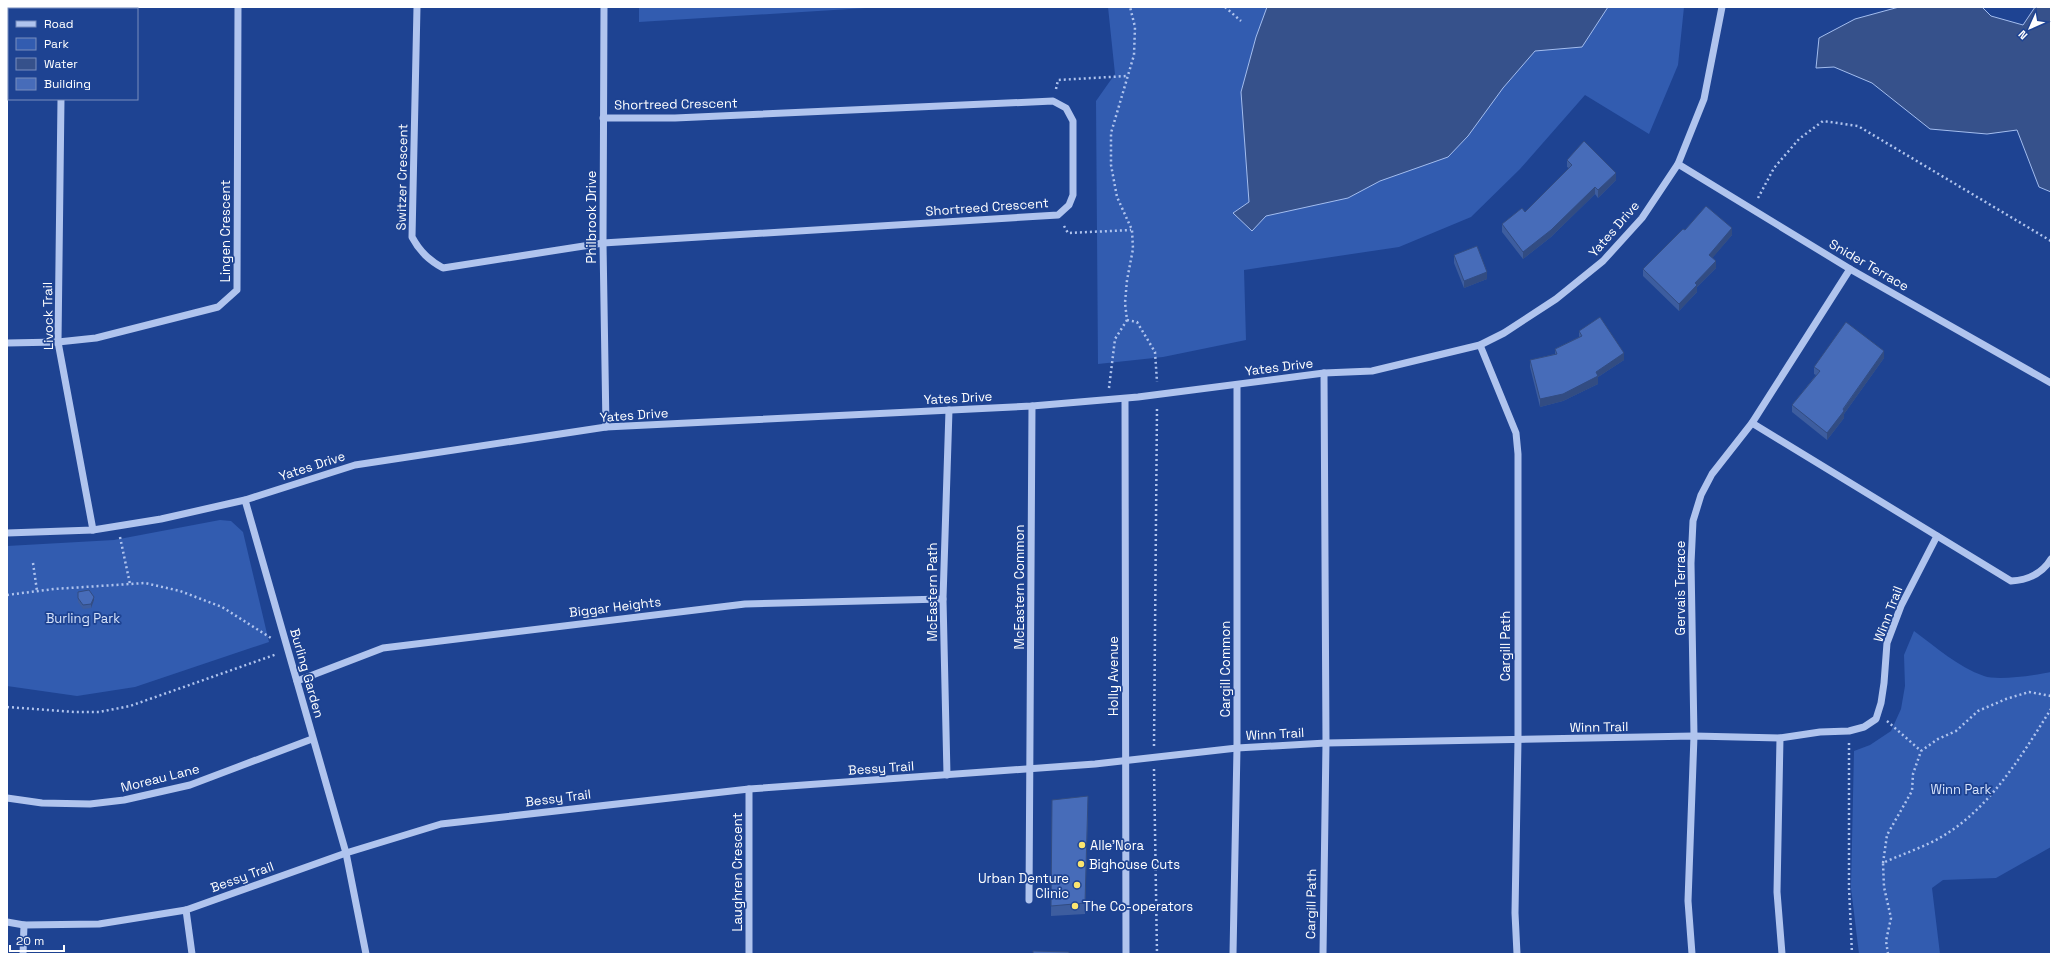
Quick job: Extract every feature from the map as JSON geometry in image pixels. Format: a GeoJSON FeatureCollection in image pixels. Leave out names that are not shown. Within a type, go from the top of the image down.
{"type":"FeatureCollection","features":[{"type":"Feature","properties":{"kind":"street","name":"Lingen Crescent"},"geometry":{"type":"LineString","coordinates":[[7,342],[58,342],[96,338],[218,307],[237,290],[238,7]]}},
{"type":"Feature","properties":{"kind":"street","name":"Switzer Crescent"},"geometry":{"type":"LineString","coordinates":[[417,7],[412,238],[418,249],[428,259],[443,268],[603,243]]}},
{"type":"Feature","properties":{"kind":"street","name":"Philbrook Drive"},"geometry":{"type":"LineString","coordinates":[[604,7],[603,243],[606,428]]}},
{"type":"Feature","properties":{"kind":"street","name":"Yates Drive"},"geometry":{"type":"LineString","coordinates":[[7,533],[93,530],[117,527],[245,500],[355,464],[606,428],[1032,406],[1125,399],[1324,373],[1372,371],[1480,346],[1504,333],[1549,303],[1603,261],[1642,218],[1678,164],[1704,99],[1722,7]]}},
{"type":"Feature","properties":{"kind":"street","name":"Livock Trail"},"geometry":{"type":"LineString","coordinates":[[61,100],[58,342],[93,530]]}},
{"type":"Feature","properties":{"kind":"street","name":"Shortreed Crescent"},"geometry":{"type":"LineString","coordinates":[[603,118],[675,118],[1053,101],[1066,108],[1072,121],[1073,195],[1068,205],[1058,215],[603,243]]}},
{"type":"Feature","properties":{"kind":"street","name":"Snider Terrace"},"geometry":{"type":"LineString","coordinates":[[1678,164],[1850,269],[2051,383]]}},
{"type":"Feature","properties":{"kind":"street","name":"Gervais Terrace"},"geometry":{"type":"LineString","coordinates":[[1692,954],[1688,901],[1694,736],[1691,563],[1693,521],[1701,495],[1712,474],[1752,423],[1850,269]]}},
{"type":"Feature","properties":{"kind":"street","name":"Cargill Path"},"geometry":{"type":"LineString","coordinates":[[1480,346],[1516,433],[1518,454],[1518,740],[1514,913],[1517,954]]}},
{"type":"Feature","properties":{"kind":"street","name":"Cargill Path"},"geometry":{"type":"LineString","coordinates":[[1323,954],[1326,743],[1324,373]]}},
{"type":"Feature","properties":{"kind":"street","name":"Cargill Common"},"geometry":{"type":"LineString","coordinates":[[1233,954],[1237,748],[1237,385]]}},
{"type":"Feature","properties":{"kind":"street","name":"Holly Avenue"},"geometry":{"type":"LineString","coordinates":[[1125,399],[1126,954]]}},
{"type":"Feature","properties":{"kind":"street","name":"McEastern Common"},"geometry":{"type":"LineString","coordinates":[[1029,900],[1032,406]]}},
{"type":"Feature","properties":{"kind":"street","name":"McEastern Path"},"geometry":{"type":"LineString","coordinates":[[947,775],[943,599],[949,410]]}},
{"type":"Feature","properties":{"kind":"street"},"geometry":{"type":"LineString","coordinates":[[1752,423],[2011,581],[2023,580],[2036,575],[2047,566],[2051,559]]}},
{"type":"Feature","properties":{"kind":"street","name":"Burling Garden"},"geometry":{"type":"LineString","coordinates":[[245,500],[297,681],[312,739],[346,853]]}},
{"type":"Feature","properties":{"kind":"street","name":"Winn Trail"},"geometry":{"type":"LineString","coordinates":[[1125,761],[1237,748],[1326,743],[1694,736],[1780,738],[1820,732],[1849,731],[1864,727],[1876,718],[1878,714],[1884,682],[1887,642],[1901,606],[1937,536]]}},
{"type":"Feature","properties":{"kind":"street","name":"Biggar Heights"},"geometry":{"type":"LineString","coordinates":[[297,681],[383,648],[745,604],[943,599]]}},
{"type":"Feature","properties":{"kind":"street"},"geometry":{"type":"LineString","coordinates":[[1780,738],[1777,892],[1782,954]]}},
{"type":"Feature","properties":{"kind":"street","name":"Moreau Lane"},"geometry":{"type":"LineString","coordinates":[[7,798],[42,803],[90,804],[124,800],[190,785],[312,739]]}},
{"type":"Feature","properties":{"kind":"street","name":"Bessy Trail"},"geometry":{"type":"LineString","coordinates":[[7,922],[24,925],[98,924],[186,910],[346,853],[441,824],[749,789],[1125,761]]}},
{"type":"Feature","properties":{"kind":"street","name":"Laughren Crescent"},"geometry":{"type":"LineString","coordinates":[[749,789],[749,954]]}},
{"type":"Feature","properties":{"kind":"street"},"geometry":{"type":"LineString","coordinates":[[346,853],[366,954]]}},
{"type":"Feature","properties":{"kind":"street"},"geometry":{"type":"LineString","coordinates":[[186,910],[192,954]]}},
{"type":"Feature","properties":{"kind":"street"},"geometry":{"type":"LineString","coordinates":[[23,954],[24,925]]}},
{"type":"Feature","properties":{"kind":"path"},"geometry":{"type":"LineString","coordinates":[[1108,400],[1115,339],[1127,320],[1125,303],[1127,280],[1133,249],[1132,230],[1117,198],[1111,165],[1111,133],[1134,55],[1135,27],[1130,7]]}},
{"type":"Feature","properties":{"kind":"path"},"geometry":{"type":"LineString","coordinates":[[1225,7],[1241,21]]}},
{"type":"Feature","properties":{"kind":"path"},"geometry":{"type":"LineString","coordinates":[[1053,101],[1058,80],[1127,76]]}},
{"type":"Feature","properties":{"kind":"path"},"geometry":{"type":"LineString","coordinates":[[1752,209],[1774,168],[1798,139],[1824,121],[1858,126],[2051,241]]}},
{"type":"Feature","properties":{"kind":"path"},"geometry":{"type":"LineString","coordinates":[[1058,215],[1068,233],[1132,230]]}},
{"type":"Feature","properties":{"kind":"path"},"geometry":{"type":"LineString","coordinates":[[1127,320],[1137,322],[1155,352],[1158,395],[1156,425],[1154,758],[1157,954]]}},
{"type":"Feature","properties":{"kind":"path"},"geometry":{"type":"LineString","coordinates":[[117,527],[130,584]]}},
{"type":"Feature","properties":{"kind":"path"},"geometry":{"type":"LineString","coordinates":[[33,563],[37,591]]}},
{"type":"Feature","properties":{"kind":"path"},"geometry":{"type":"LineString","coordinates":[[7,595],[37,591],[145,583],[180,591],[222,607],[287,649]]}},
{"type":"Feature","properties":{"kind":"path"},"geometry":{"type":"LineString","coordinates":[[7,707],[75,712],[99,712],[130,706],[266,659],[287,649]]}},
{"type":"Feature","properties":{"kind":"path"},"geometry":{"type":"LineString","coordinates":[[1888,954],[1886,941],[1890,918],[1884,887],[1883,863],[1887,835],[1912,791],[1913,774],[1922,751],[1938,739],[1956,731],[1978,711],[2006,699],[2029,692],[2051,696]]}},
{"type":"Feature","properties":{"kind":"path"},"geometry":{"type":"LineString","coordinates":[[1883,863],[1944,836],[1976,810],[2001,784],[2051,709]]}},
{"type":"Feature","properties":{"kind":"path"},"geometry":{"type":"LineString","coordinates":[[1878,714],[1911,740],[1922,751]]}},
{"type":"Feature","properties":{"kind":"path"},"geometry":{"type":"LineString","coordinates":[[1849,731],[1849,888],[1852,954]]}},
{"type":"Feature","properties":{"kind":"green space"},"geometry":{"type":"Polygon","coordinates":[[[639,7],[882,7],[639,22],[639,7]]]}},
{"type":"Feature","properties":{"kind":"green space"},"geometry":{"type":"Polygon","coordinates":[[[1108,7],[1684,7],[1678,65],[1649,134],[1585,95],[1520,169],[1471,217],[1399,247],[1244,270],[1246,340],[1163,357],[1098,364],[1096,101],[1115,74],[1108,7]]]}},
{"type":"Feature","properties":{"kind":"green space","name":"Burling Park"},"geometry":{"type":"Polygon","coordinates":[[[220,520],[231,521],[243,532],[269,642],[135,687],[77,696],[7,686],[7,546],[114,540],[220,520]]]}},
{"type":"Feature","properties":{"kind":"green space","name":"Winn Park"},"geometry":{"type":"Polygon","coordinates":[[[1914,631],[1956,662],[1984,676],[2007,678],[2051,672],[2051,847],[1996,878],[1943,880],[1932,888],[1940,954],[1859,954],[1851,888],[1854,751],[1870,745],[1891,731],[1901,709],[1905,686],[1904,655],[1914,631]]]}},
{"type":"Feature","properties":{"kind":"water"},"geometry":{"type":"Polygon","coordinates":[[[1267,7],[1608,7],[1582,47],[1535,51],[1503,88],[1468,136],[1448,157],[1380,181],[1348,198],[1266,216],[1252,231],[1233,213],[1249,202],[1241,92],[1256,37],[1267,7]]]}},
{"type":"Feature","properties":{"kind":"water"},"geometry":{"type":"Polygon","coordinates":[[[1899,7],[1982,7],[1991,16],[2023,25],[2035,7],[2051,7],[2051,192],[2039,187],[2017,130],[1987,134],[1930,129],[1872,83],[1834,67],[1816,68],[1819,38],[1855,19],[1899,7]]]}},
{"type":"Feature","properties":{"kind":"building"},"geometry":{"type":"Polygon","coordinates":[[[1584,141],[1616,173],[1598,190],[1595,187],[1551,230],[1523,252],[1502,224],[1522,208],[1525,212],[1572,165],[1567,160],[1584,141]]]}},
{"type":"Feature","properties":{"kind":"building"},"geometry":{"type":"Polygon","coordinates":[[[1706,206],[1732,228],[1709,255],[1716,261],[1695,283],[1697,285],[1679,304],[1643,269],[1683,229],[1685,230],[1706,206]]]}},
{"type":"Feature","properties":{"kind":"building"},"geometry":{"type":"Polygon","coordinates":[[[1477,246],[1487,272],[1464,281],[1454,255],[1477,246]]]}},
{"type":"Feature","properties":{"kind":"building"},"geometry":{"type":"Polygon","coordinates":[[[1600,317],[1624,353],[1596,372],[1598,376],[1563,394],[1540,399],[1530,360],[1557,354],[1555,349],[1582,336],[1579,331],[1600,317]]]}},
{"type":"Feature","properties":{"kind":"building"},"geometry":{"type":"Polygon","coordinates":[[[1846,322],[1884,351],[1843,409],[1844,411],[1827,433],[1792,405],[1820,371],[1814,367],[1846,322]]]}},
{"type":"Feature","properties":{"kind":"building"},"geometry":{"type":"Polygon","coordinates":[[[89,590],[94,597],[91,604],[83,605],[78,598],[78,592],[89,590]]]}},
{"type":"Feature","properties":{"kind":"building"},"geometry":{"type":"Polygon","coordinates":[[[1088,796],[1085,903],[1051,906],[1052,800],[1088,796]]]}},
{"type":"Feature","properties":{"kind":"building"},"geometry":{"type":"Polygon","coordinates":[[[1033,951],[1069,952],[1069,954],[1033,954],[1033,951]]]}},
{"type":"Feature","properties":{"kind":"place","name":"Alle'Nora"},"geometry":{"type":"Point","coordinates":[1082,845]}},
{"type":"Feature","properties":{"kind":"place","name":"Bighouse Cuts"},"geometry":{"type":"Point","coordinates":[1081,864]}},
{"type":"Feature","properties":{"kind":"place","name":"Urban Denture Clinic"},"geometry":{"type":"Point","coordinates":[1077,885]}},
{"type":"Feature","properties":{"kind":"place","name":"The Co-operators"},"geometry":{"type":"Point","coordinates":[1075,906]}}]}
